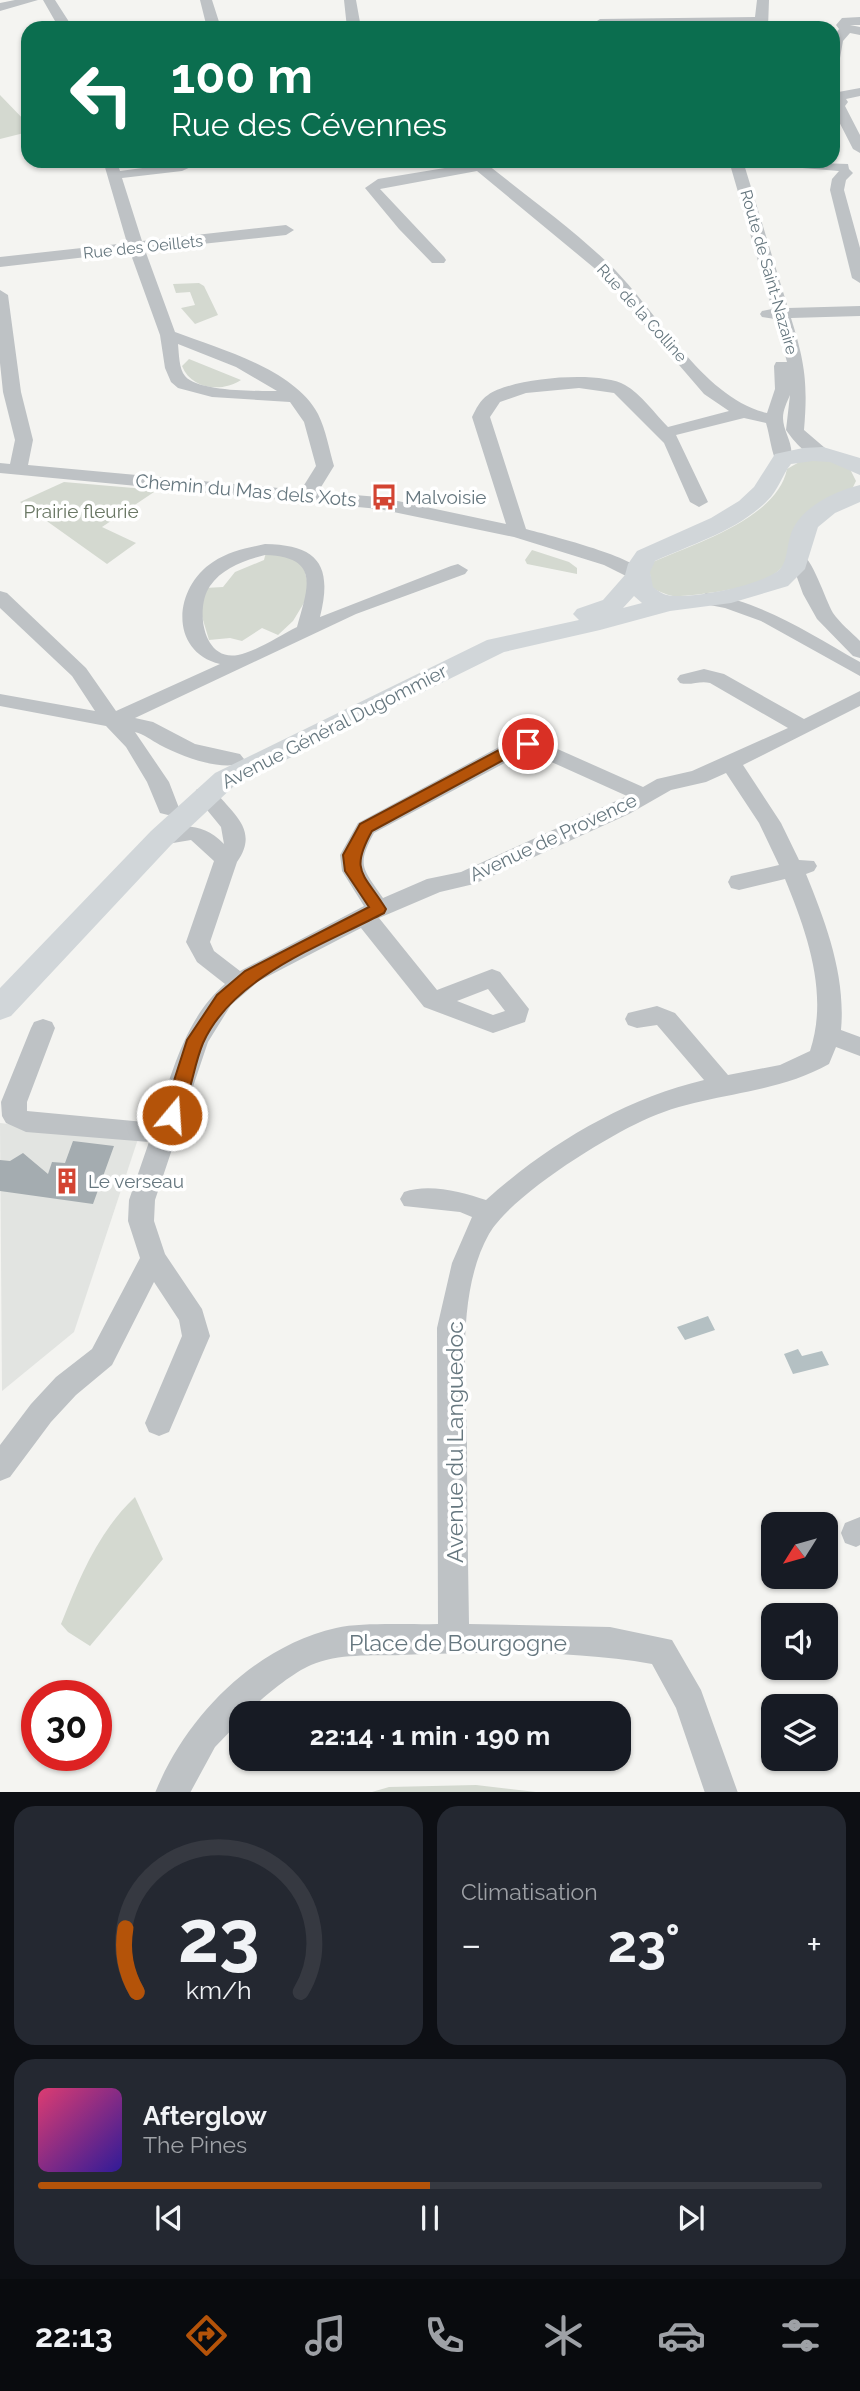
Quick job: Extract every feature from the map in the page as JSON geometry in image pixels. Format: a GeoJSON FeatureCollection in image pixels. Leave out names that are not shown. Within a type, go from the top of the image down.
{"type":"FeatureCollection","features":[{"type":"Feature","properties":{"kind":"main road"},"geometry":{"type":"LineString","coordinates":[[669,603],[650,596],[639,569],[743,509],[761,494],[783,459],[796,455],[847,459]]}},
{"type":"Feature","properties":{"kind":"main road"},"geometry":{"type":"LineString","coordinates":[[799,558],[802,535],[809,522],[825,508],[860,492]]}},
{"type":"Feature","properties":{"kind":"main road","name":"Avenue Général Dugommier"},"geometry":{"type":"LineString","coordinates":[[0,1008],[161,838],[205,794],[225,779],[484,651],[669,603],[753,592],[789,575],[799,558]]}},
{"type":"Feature","properties":{"kind":"main road","name":"Avenue Général Dugommier"},"geometry":{"type":"LineString","coordinates":[[0,986],[168,808],[198,780],[233,760],[464,646],[520,629],[607,609],[639,569]]}},
{"type":"Feature","properties":{"kind":"street"},"geometry":{"type":"LineString","coordinates":[[0,7],[32,0]]}},
{"type":"Feature","properties":{"kind":"street"},"geometry":{"type":"LineString","coordinates":[[49,0],[62,21]]}},
{"type":"Feature","properties":{"kind":"street"},"geometry":{"type":"LineString","coordinates":[[206,0],[212,21]]}},
{"type":"Feature","properties":{"kind":"street"},"geometry":{"type":"LineString","coordinates":[[350,0],[353,21]]}},
{"type":"Feature","properties":{"kind":"street"},"geometry":{"type":"LineString","coordinates":[[756,0],[763,21]]}},
{"type":"Feature","properties":{"kind":"street"},"geometry":{"type":"LineString","coordinates":[[763,0],[763,21]]}},
{"type":"Feature","properties":{"kind":"street"},"geometry":{"type":"LineString","coordinates":[[840,37],[854,21]]}},
{"type":"Feature","properties":{"kind":"street"},"geometry":{"type":"LineString","coordinates":[[840,100],[860,92]]}},
{"type":"Feature","properties":{"kind":"street"},"geometry":{"type":"LineString","coordinates":[[840,111],[860,149]]}},
{"type":"Feature","properties":{"kind":"street"},"geometry":{"type":"LineString","coordinates":[[849,173],[848,162],[860,160]]}},
{"type":"Feature","properties":{"kind":"street"},"geometry":{"type":"LineString","coordinates":[[112,168],[136,248],[168,335],[177,378],[184,386],[200,390],[293,397]]}},
{"type":"Feature","properties":{"kind":"street"},"geometry":{"type":"LineString","coordinates":[[115,175],[174,168]]}},
{"type":"Feature","properties":{"kind":"street"},"geometry":{"type":"LineString","coordinates":[[438,260],[372,188],[378,183],[456,168]]}},
{"type":"Feature","properties":{"kind":"street","name":"Rue de la Colline"},"geometry":{"type":"LineString","coordinates":[[482,168],[605,269],[710,390],[741,412],[775,414]]}},
{"type":"Feature","properties":{"kind":"street","name":"Route de Saint-Nazaire"},"geometry":{"type":"LineString","coordinates":[[725,168],[775,314],[797,369],[799,390],[794,423]]}},
{"type":"Feature","properties":{"kind":"street","name":"Route de Saint-Nazaire"},"geometry":{"type":"LineString","coordinates":[[738,168],[775,314],[784,389],[775,414],[783,459]]}},
{"type":"Feature","properties":{"kind":"street"},"geometry":{"type":"LineString","coordinates":[[814,168],[849,173]]}},
{"type":"Feature","properties":{"kind":"street"},"geometry":{"type":"LineString","coordinates":[[849,173],[839,179],[837,190],[860,278]]}},
{"type":"Feature","properties":{"kind":"street","name":"Rue des Oeillets"},"geometry":{"type":"LineString","coordinates":[[0,262],[286,230]]}},
{"type":"Feature","properties":{"kind":"street"},"geometry":{"type":"LineString","coordinates":[[0,295],[6,394],[24,440],[15,465]]}},
{"type":"Feature","properties":{"kind":"street"},"geometry":{"type":"LineString","coordinates":[[775,314],[860,311]]}},
{"type":"Feature","properties":{"kind":"street"},"geometry":{"type":"LineString","coordinates":[[168,335],[254,369],[277,382],[307,411],[325,466],[307,495]]}},
{"type":"Feature","properties":{"kind":"street"},"geometry":{"type":"LineString","coordinates":[[639,569],[518,532],[499,513],[481,417],[485,405],[499,394],[516,389],[610,383],[637,404],[672,441],[699,502]]}},
{"type":"Feature","properties":{"kind":"street"},"geometry":{"type":"LineString","coordinates":[[665,433],[741,412]]}},
{"type":"Feature","properties":{"kind":"street"},"geometry":{"type":"LineString","coordinates":[[775,414],[786,413],[802,440],[847,459]]}},
{"type":"Feature","properties":{"kind":"street","name":"Chemin du Mas dels Xots"},"geometry":{"type":"LineString","coordinates":[[15,465],[272,494],[379,503],[468,520],[499,513]]}},
{"type":"Feature","properties":{"kind":"street"},"geometry":{"type":"LineString","coordinates":[[272,494],[318,478],[330,485],[335,498]]}},
{"type":"Feature","properties":{"kind":"street"},"geometry":{"type":"LineString","coordinates":[[238,662],[213,657],[199,645],[192,625],[191,602],[202,581],[219,564],[240,555],[260,551],[281,550],[300,555],[312,565],[317,587],[306,631]]}},
{"type":"Feature","properties":{"kind":"street"},"geometry":{"type":"LineString","coordinates":[[799,558],[813,594],[827,619],[860,652]]}},
{"type":"Feature","properties":{"kind":"street"},"geometry":{"type":"LineString","coordinates":[[112,720],[155,703],[349,610],[458,570]]}},
{"type":"Feature","properties":{"kind":"street"},"geometry":{"type":"LineString","coordinates":[[0,597],[79,672],[112,720],[134,743],[158,782],[168,808]]}},
{"type":"Feature","properties":{"kind":"street"},"geometry":{"type":"LineString","coordinates":[[706,599],[733,601],[762,613],[860,670]]}},
{"type":"Feature","properties":{"kind":"street"},"geometry":{"type":"LineString","coordinates":[[687,678],[704,675],[717,678],[804,728]]}},
{"type":"Feature","properties":{"kind":"street","name":"Avenue de Provence"},"geometry":{"type":"LineString","coordinates":[[159,1423],[196,1336],[192,1317],[153,1258],[141,1221],[142,1200],[196,1040],[222,999],[239,984],[292,953],[372,913],[435,885],[466,879],[621,809],[664,784],[698,777],[730,763],[804,728],[860,696]]}},
{"type":"Feature","properties":{"kind":"street"},"geometry":{"type":"LineString","coordinates":[[0,700],[146,727],[165,741],[198,754],[233,760]]}},
{"type":"Feature","properties":{"kind":"street"},"geometry":{"type":"LineString","coordinates":[[432,1001],[372,913],[353,871],[351,855],[366,828],[517,747],[528,744],[642,795]]}},
{"type":"Feature","properties":{"kind":"street","name":"Avenue du Languedoc"},"geometry":{"type":"LineString","coordinates":[[454,1637],[451,1328],[458,1281],[481,1224],[510,1196],[565,1155],[633,1114],[723,1086],[773,1074],[818,1058],[833,1046],[849,1043],[851,983],[845,948],[819,887],[806,866],[762,800],[730,763]]}},
{"type":"Feature","properties":{"kind":"street"},"geometry":{"type":"LineString","coordinates":[[205,794],[218,812],[233,824],[237,838],[234,852],[226,860],[198,942],[205,956],[239,984]]}},
{"type":"Feature","properties":{"kind":"street"},"geometry":{"type":"LineString","coordinates":[[161,838],[180,831],[195,832],[210,841],[226,860]]}},
{"type":"Feature","properties":{"kind":"street"},"geometry":{"type":"LineString","coordinates":[[739,882],[806,866]]}},
{"type":"Feature","properties":{"kind":"street"},"geometry":{"type":"LineString","coordinates":[[637,1019],[657,1015],[666,1019],[723,1086]]}},
{"type":"Feature","properties":{"kind":"street"},"geometry":{"type":"LineString","coordinates":[[43,1028],[14,1102],[15,1116],[26,1122],[166,1134]]}},
{"type":"Feature","properties":{"kind":"street"},"geometry":{"type":"LineString","coordinates":[[413,1199],[461,1202],[492,1213]]}},
{"type":"Feature","properties":{"kind":"street"},"geometry":{"type":"LineString","coordinates":[[5,1450],[66,1387],[102,1357],[153,1258]]}},
{"type":"Feature","properties":{"kind":"street","name":"Place de Bourgogne"},"geometry":{"type":"LineString","coordinates":[[263,1678],[302,1653],[339,1642],[454,1637],[610,1642],[661,1651]]}},
{"type":"Feature","properties":{"kind":"street"},"geometry":{"type":"LineString","coordinates":[[661,1651],[692,1705],[722,1792]]}},
{"type":"Feature","properties":{"kind":"street"},"geometry":{"type":"LineString","coordinates":[[173,1792],[204,1736],[263,1678]]}},
{"type":"Feature","properties":{"kind":"shaded area"},"geometry":{"type":"Polygon","coordinates":[[[0,1123],[138,1139],[74,1332],[2,1391],[0,1123]]]}},
{"type":"Feature","properties":{"kind":"shaded area"},"geometry":{"type":"Polygon","coordinates":[[[708,1316],[715,1330],[685,1340],[677,1327],[708,1316]]]}},
{"type":"Feature","properties":{"kind":"shaded area"},"geometry":{"type":"Polygon","coordinates":[[[798,1349],[802,1356],[822,1351],[829,1365],[793,1374],[784,1354],[798,1349]]]}},
{"type":"Feature","properties":{"kind":"green space"},"geometry":{"type":"Polygon","coordinates":[[[0,95],[21,117],[21,134],[0,139],[0,95]]]}},
{"type":"Feature","properties":{"kind":"green space"},"geometry":{"type":"Polygon","coordinates":[[[199,283],[204,286],[218,315],[195,324],[181,308],[195,305],[190,292],[176,293],[173,284],[199,283]]]}},
{"type":"Feature","properties":{"kind":"green space"},"geometry":{"type":"Polygon","coordinates":[[[189,359],[241,380],[225,387],[199,384],[186,374],[182,366],[189,359]]]}},
{"type":"Feature","properties":{"kind":"green space"},"geometry":{"type":"Polygon","coordinates":[[[830,460],[850,469],[856,481],[851,491],[822,502],[785,565],[771,576],[762,582],[744,587],[692,595],[673,596],[652,588],[649,567],[653,562],[732,527],[751,515],[768,502],[780,487],[787,469],[801,461],[830,460]]]}},
{"type":"Feature","properties":{"kind":"green space","name":"Prairie fleurie"},"geometry":{"type":"Polygon","coordinates":[[[64,482],[157,490],[102,527],[136,543],[107,564],[20,502],[64,482]]]}},
{"type":"Feature","properties":{"kind":"green space"},"geometry":{"type":"Polygon","coordinates":[[[532,550],[569,562],[577,568],[577,574],[527,564],[525,560],[532,550]]]}},
{"type":"Feature","properties":{"kind":"green space"},"geometry":{"type":"Polygon","coordinates":[[[266,552],[284,555],[303,564],[310,593],[293,621],[278,635],[262,628],[242,641],[230,638],[209,640],[200,610],[205,588],[223,587],[235,572],[264,560],[266,552]]]}},
{"type":"Feature","properties":{"kind":"green space"},"geometry":{"type":"Polygon","coordinates":[[[135,1497],[163,1559],[90,1646],[68,1632],[61,1624],[100,1540],[135,1497]]]}},
{"type":"Feature","properties":{"kind":"green space"},"geometry":{"type":"Polygon","coordinates":[[[476,1785],[536,1792],[372,1792],[389,1787],[476,1785]]]}},
{"type":"Feature","properties":{"kind":"building","name":"Le verseau"},"geometry":{"type":"Polygon","coordinates":[[[73,1141],[114,1146],[93,1204],[0,1191],[0,1160],[10,1161],[23,1153],[48,1174],[52,1162],[65,1163],[73,1141]]]}},
{"type":"Feature","properties":{"kind":"place","name":"Malvoisie"},"geometry":{"type":"Point","coordinates":[384,497]}},
{"type":"Feature","properties":{"kind":"place","name":"Le verseau"},"geometry":{"type":"Point","coordinates":[67,1181]}},
{"type":"Feature","properties":{"kind":"route"},"geometry":{"type":"LineString","coordinates":[[172,1115],[196,1040],[222,999],[251,975],[378,909],[353,871],[351,855],[358,838],[366,828],[517,747],[528,744]]}}]}
